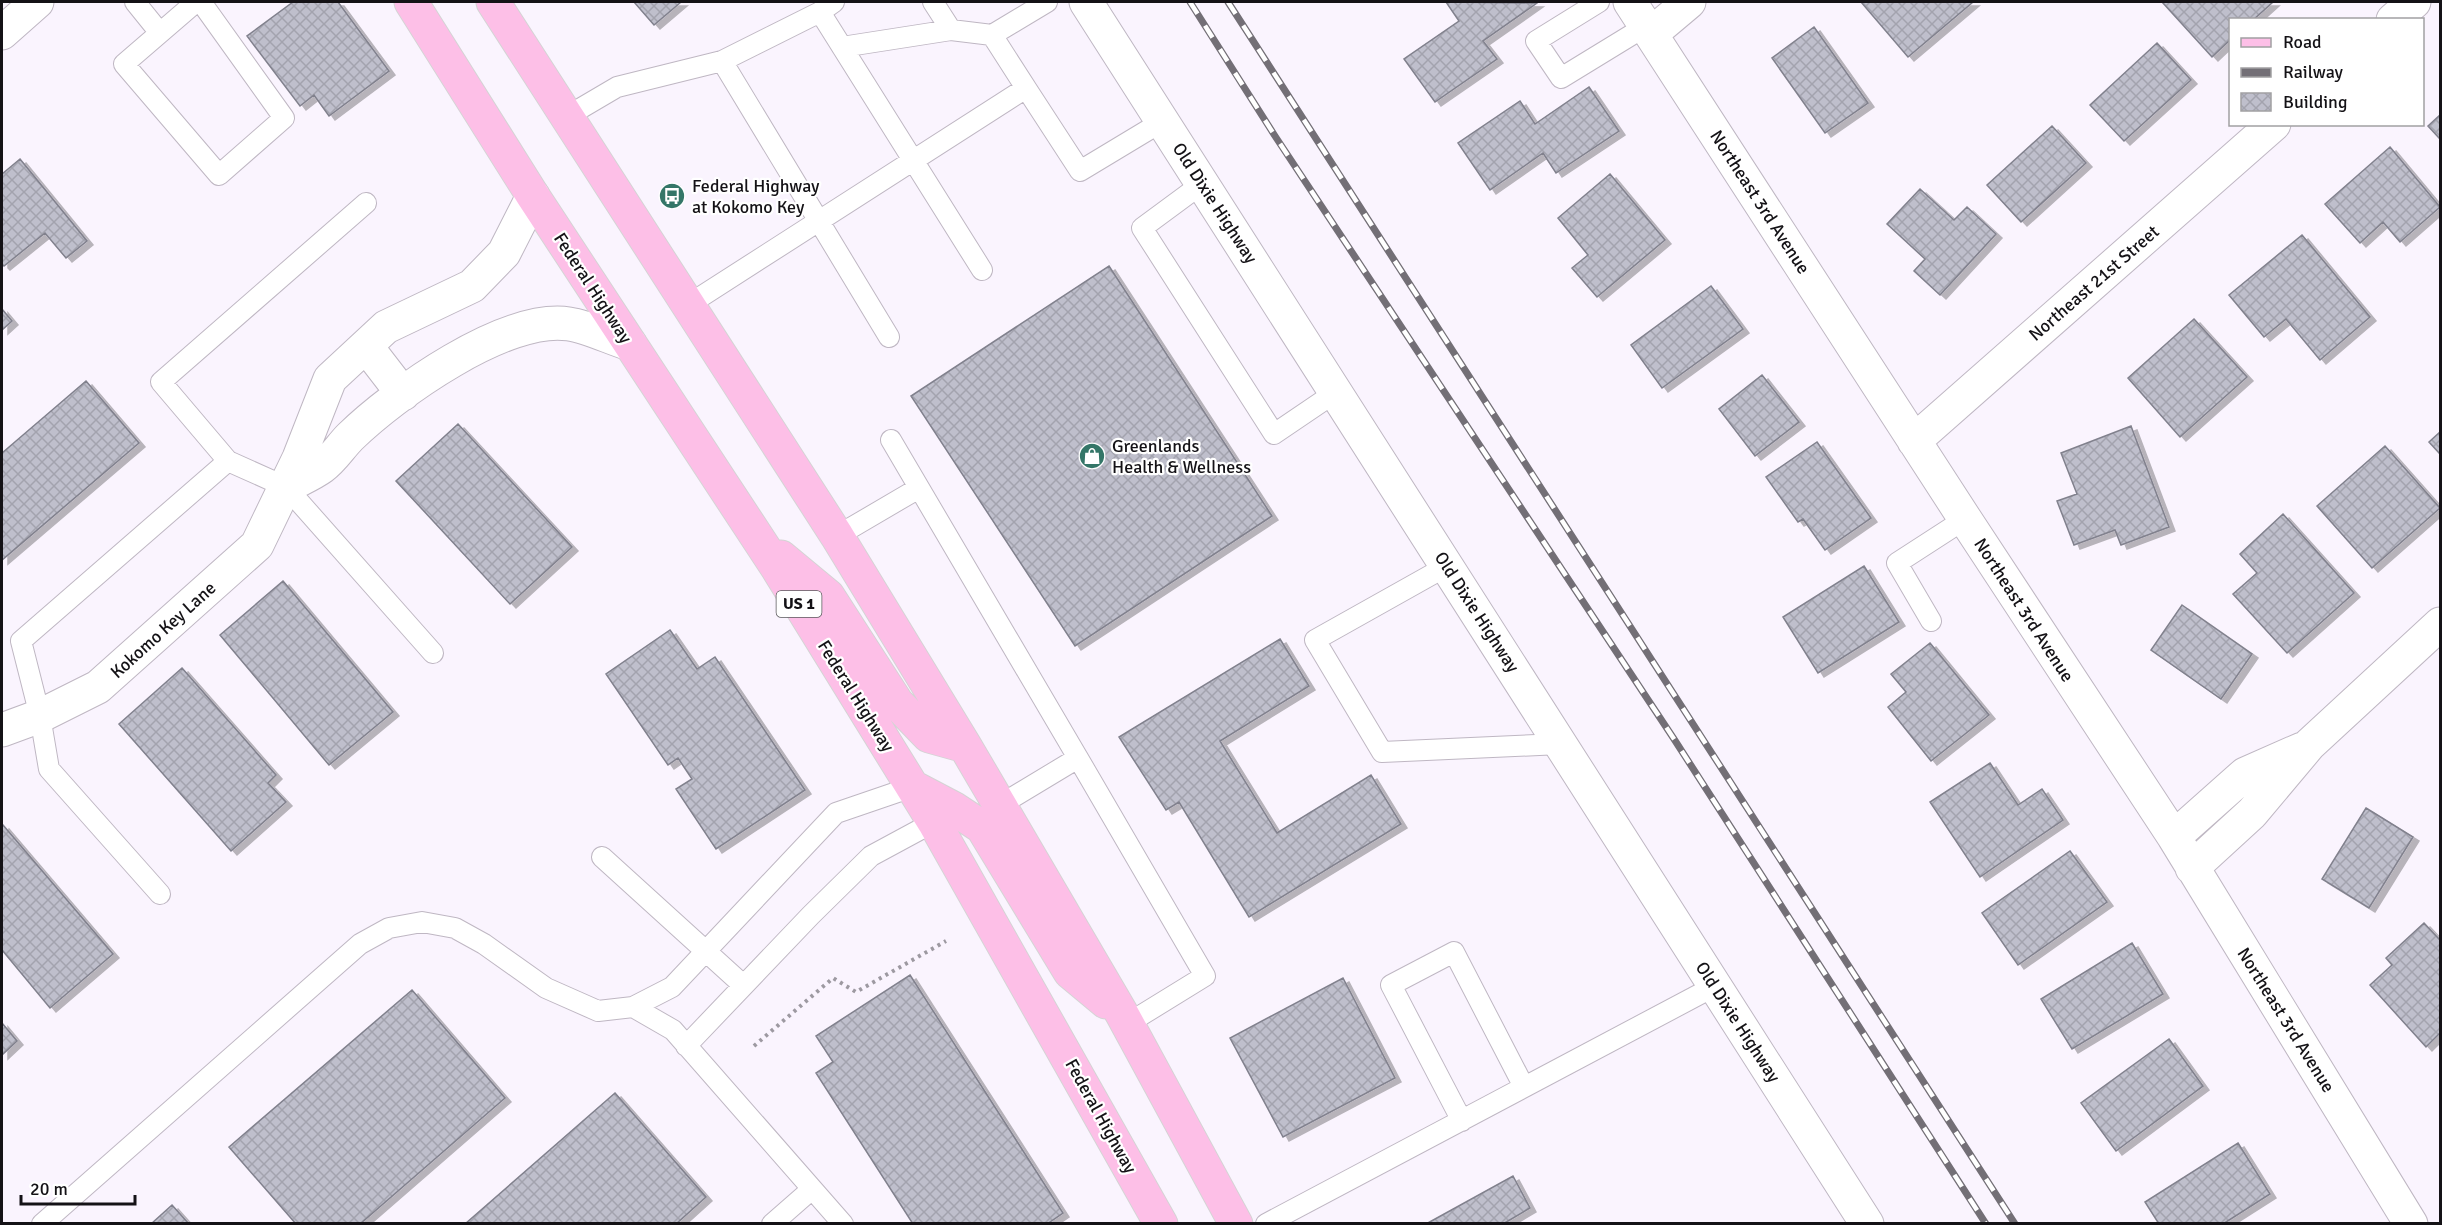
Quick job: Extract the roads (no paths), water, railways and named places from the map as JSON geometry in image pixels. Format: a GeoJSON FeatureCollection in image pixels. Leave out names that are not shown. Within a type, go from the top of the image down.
{"type":"FeatureCollection","features":[{"type":"Feature","properties":{"kind":"main road","name":"Federal Highway"},"geometry":{"type":"LineString","coordinates":[[411,2],[533,196],[756,536],[934,822],[1161,1224]]}},
{"type":"Feature","properties":{"kind":"main road"},"geometry":{"type":"LineString","coordinates":[[493,2],[837,536],[965,746],[1124,1019],[1236,1224]]}},
{"type":"Feature","properties":{"kind":"main road"},"geometry":{"type":"LineString","coordinates":[[756,536],[828,596],[897,704],[929,736],[965,746]]}},
{"type":"Feature","properties":{"kind":"main road"},"geometry":{"type":"LineString","coordinates":[[912,787],[953,808],[981,827],[1070,972],[1124,1019]]}},
{"type":"Feature","properties":{"kind":"street"},"geometry":{"type":"LineString","coordinates":[[2,33],[37,2]]}},
{"type":"Feature","properties":{"kind":"street","name":"Old Dixie Highway"},"geometry":{"type":"LineString","coordinates":[[1086,2],[1866,1224]]}},
{"type":"Feature","properties":{"kind":"street"},"geometry":{"type":"LineString","coordinates":[[1642,21],[1689,2]]}},
{"type":"Feature","properties":{"kind":"street"},"geometry":{"type":"LineString","coordinates":[[2395,18],[2414,2]]}},
{"type":"Feature","properties":{"kind":"street","name":"Northeast 3rd Avenue"},"geometry":{"type":"LineString","coordinates":[[1642,21],[2174,837],[2411,1224]]}},
{"type":"Feature","properties":{"kind":"street","name":"Northeast 21st Street"},"geometry":{"type":"LineString","coordinates":[[1914,441],[2272,126]]}},
{"type":"Feature","properties":{"kind":"street","name":"Kokomo Key Lane"},"geometry":{"type":"LineString","coordinates":[[2,730],[40,716],[98,687],[257,545],[286,487],[330,379],[386,327],[472,286],[504,253],[533,196]]}},
{"type":"Feature","properties":{"kind":"street"},"geometry":{"type":"LineString","coordinates":[[286,487],[323,466],[351,436],[404,394],[458,357],[504,335],[543,323],[570,324],[630,344]]}},
{"type":"Feature","properties":{"kind":"street"},"geometry":{"type":"LineString","coordinates":[[366,346],[404,394]]}},
{"type":"Feature","properties":{"kind":"street"},"geometry":{"type":"LineString","coordinates":[[2192,868],[2252,813],[2309,745],[2440,624]]}},
{"type":"Feature","properties":{"kind":"street"},"geometry":{"type":"LineString","coordinates":[[2174,837],[2245,774],[2309,745]]}},
{"type":"Feature","properties":{"kind":"lane"},"geometry":{"type":"LineString","coordinates":[[135,2],[160,33]]}},
{"type":"Feature","properties":{"kind":"lane"},"geometry":{"type":"LineString","coordinates":[[196,2],[124,64],[219,175],[284,118],[201,2]]}},
{"type":"Feature","properties":{"kind":"lane"},"geometry":{"type":"LineString","coordinates":[[933,2],[951,30]]}},
{"type":"Feature","properties":{"kind":"lane"},"geometry":{"type":"LineString","coordinates":[[842,47],[951,30],[992,35],[1047,2]]}},
{"type":"Feature","properties":{"kind":"lane"},"geometry":{"type":"LineString","coordinates":[[1599,2],[1536,41],[1561,78],[1642,21]]}},
{"type":"Feature","properties":{"kind":"lane"},"geometry":{"type":"LineString","coordinates":[[566,117],[617,87],[722,61],[827,7],[842,47],[982,270]]}},
{"type":"Feature","properties":{"kind":"lane"},"geometry":{"type":"LineString","coordinates":[[992,35],[1080,171],[1163,121]]}},
{"type":"Feature","properties":{"kind":"lane"},"geometry":{"type":"LineString","coordinates":[[722,61],[889,337]]}},
{"type":"Feature","properties":{"kind":"lane"},"geometry":{"type":"LineString","coordinates":[[688,305],[1026,88]]}},
{"type":"Feature","properties":{"kind":"lane"},"geometry":{"type":"LineString","coordinates":[[1203,183],[1142,228],[1148,238],[1274,434],[1336,392]]}},
{"type":"Feature","properties":{"kind":"lane"},"geometry":{"type":"LineString","coordinates":[[366,203],[161,382],[228,461],[286,487],[433,653]]}},
{"type":"Feature","properties":{"kind":"lane"},"geometry":{"type":"LineString","coordinates":[[891,440],[1205,976],[1124,1019]]}},
{"type":"Feature","properties":{"kind":"lane"},"geometry":{"type":"LineString","coordinates":[[160,894],[49,769],[40,716],[21,641],[228,461]]}},
{"type":"Feature","properties":{"kind":"lane"},"geometry":{"type":"LineString","coordinates":[[837,536],[919,488]]}},
{"type":"Feature","properties":{"kind":"lane"},"geometry":{"type":"LineString","coordinates":[[1931,621],[1897,563],[1965,519]]}},
{"type":"Feature","properties":{"kind":"lane"},"geometry":{"type":"LineString","coordinates":[[1447,566],[1315,640],[1382,752],[1560,744]]}},
{"type":"Feature","properties":{"kind":"lane"},"geometry":{"type":"LineString","coordinates":[[1000,805],[1078,758]]}},
{"type":"Feature","properties":{"kind":"lane"},"geometry":{"type":"LineString","coordinates":[[42,1224],[360,944],[389,928],[422,922],[455,928],[484,944],[546,988],[598,1011],[633,1007],[672,987],[836,813],[912,787]]}},
{"type":"Feature","properties":{"kind":"lane"},"geometry":{"type":"LineString","coordinates":[[686,1046],[871,856],[934,822]]}},
{"type":"Feature","properties":{"kind":"lane"},"geometry":{"type":"LineString","coordinates":[[602,857],[743,985]]}},
{"type":"Feature","properties":{"kind":"lane"},"geometry":{"type":"LineString","coordinates":[[1462,1120],[1391,985],[1454,952],[1524,1087]]}},
{"type":"Feature","properties":{"kind":"lane"},"geometry":{"type":"LineString","coordinates":[[1266,1224],[1715,986]]}},
{"type":"Feature","properties":{"kind":"lane"},"geometry":{"type":"LineString","coordinates":[[633,1007],[672,1030],[843,1224]]}},
{"type":"Feature","properties":{"kind":"lane"},"geometry":{"type":"LineString","coordinates":[[772,1224],[812,1189]]}},
{"type":"Feature","properties":{"kind":"railway"},"geometry":{"type":"LineString","coordinates":[[1190,2],[1275,136],[1674,739],[1986,1224]]}},
{"type":"Feature","properties":{"kind":"railway"},"geometry":{"type":"LineString","coordinates":[[1228,2],[2015,1224]]}},
{"type":"Feature","properties":{"kind":"place","name":"Federal Highway at Kokomo Key"},"geometry":{"type":"Point","coordinates":[672,196]}},
{"type":"Feature","properties":{"kind":"place","name":"Greenlands Health & Wellness"},"geometry":{"type":"Point","coordinates":[1092,456]}}]}
